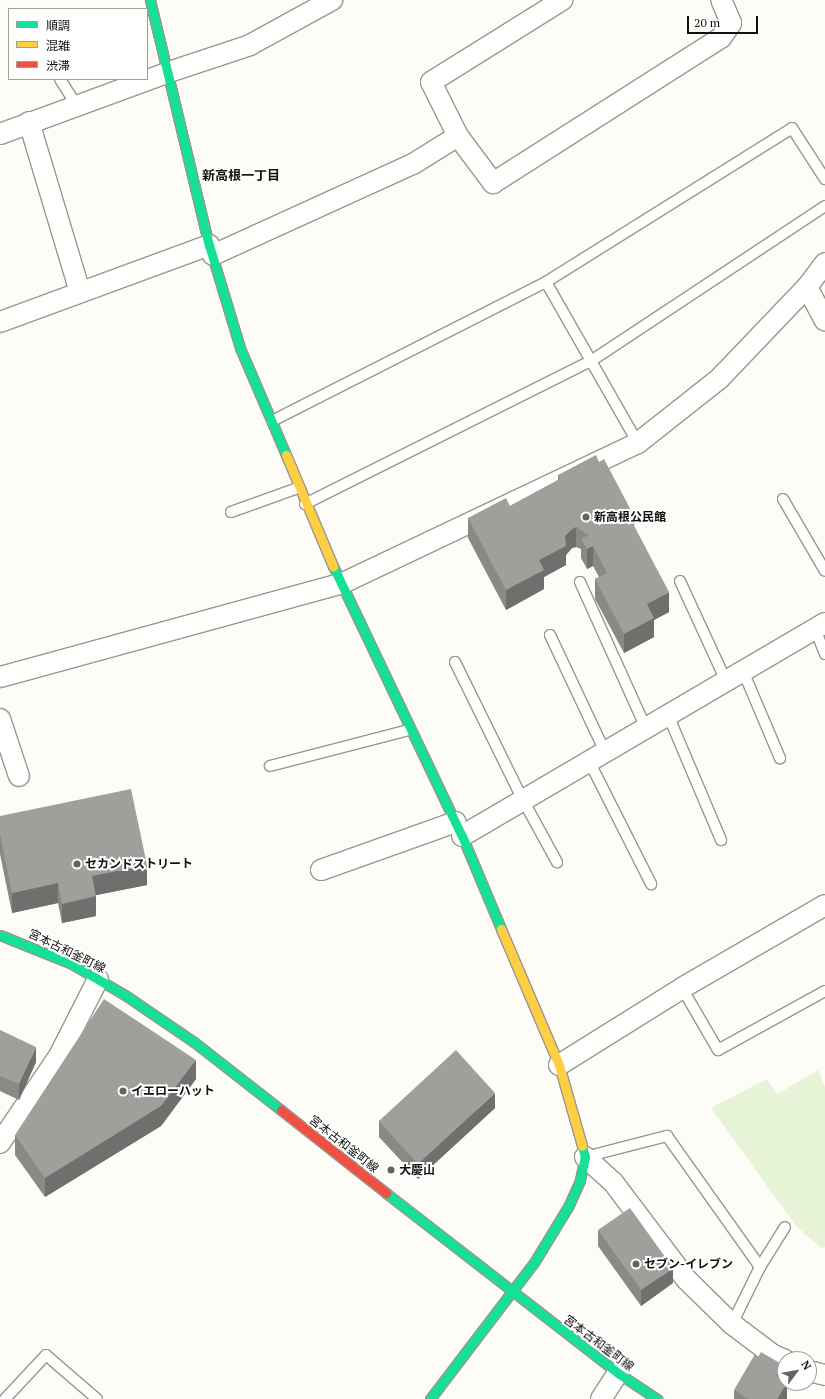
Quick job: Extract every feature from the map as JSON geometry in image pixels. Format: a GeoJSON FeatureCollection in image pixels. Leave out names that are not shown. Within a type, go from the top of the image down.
{"type":"FeatureCollection","features":[{"type":"Feature","properties":{"kind":"street"},"geometry":{"type":"LineString","coordinates":[[150,0],[169,72],[211,250],[240,348],[272,422],[298,488],[341,584],[409,730],[459,829],[559,1065],[585,1157],[580,1180],[569,1205],[535,1261],[430,1399]]}},
{"type":"Feature","properties":{"kind":"street"},"geometry":{"type":"LineString","coordinates":[[148,80],[250,45],[332,0]]}},
{"type":"Feature","properties":{"kind":"street"},"geometry":{"type":"LineString","coordinates":[[562,0],[430,82],[458,136],[494,183],[721,38],[731,23],[721,0]]}},
{"type":"Feature","properties":{"kind":"street"},"geometry":{"type":"LineString","coordinates":[[0,134],[29,122],[147,80]]}},
{"type":"Feature","properties":{"kind":"street"},"geometry":{"type":"LineString","coordinates":[[29,122],[80,292]]}},
{"type":"Feature","properties":{"kind":"street"},"geometry":{"type":"LineString","coordinates":[[0,322],[80,292],[211,250],[413,164],[458,136]]}},
{"type":"Feature","properties":{"kind":"street"},"geometry":{"type":"LineString","coordinates":[[0,677],[341,584],[638,443],[719,379],[807,287],[825,263]]}},
{"type":"Feature","properties":{"kind":"street"},"geometry":{"type":"LineString","coordinates":[[807,287],[825,320]]}},
{"type":"Feature","properties":{"kind":"street"},"geometry":{"type":"LineString","coordinates":[[321,870],[459,829],[523,800],[820,626]]}},
{"type":"Feature","properties":{"kind":"street"},"geometry":{"type":"LineString","coordinates":[[0,720],[19,776]]}},
{"type":"Feature","properties":{"kind":"street"},"geometry":{"type":"LineString","coordinates":[[559,1065],[682,988],[825,905]]}},
{"type":"Feature","properties":{"kind":"street","name":"宮本古和釜町線"},"geometry":{"type":"LineString","coordinates":[[0,935],[72,964],[98,979],[194,1042],[511,1291],[618,1373],[657,1399]]}},
{"type":"Feature","properties":{"kind":"street"},"geometry":{"type":"LineString","coordinates":[[0,1143],[59,1056],[98,979]]}},
{"type":"Feature","properties":{"kind":"street"},"geometry":{"type":"LineString","coordinates":[[585,1157],[613,1182],[686,1279],[732,1324],[777,1357]]}},
{"type":"Feature","properties":{"kind":"street"},"geometry":{"type":"LineString","coordinates":[[601,1399],[618,1373]]}},
{"type":"Feature","properties":{"kind":"lane"},"geometry":{"type":"LineString","coordinates":[[61,80],[77,106]]}},
{"type":"Feature","properties":{"kind":"lane"},"geometry":{"type":"LineString","coordinates":[[272,422],[546,282],[792,128],[825,180]]}},
{"type":"Feature","properties":{"kind":"lane"},"geometry":{"type":"LineString","coordinates":[[305,504],[591,361],[825,206]]}},
{"type":"Feature","properties":{"kind":"lane"},"geometry":{"type":"LineString","coordinates":[[546,282],[638,443]]}},
{"type":"Feature","properties":{"kind":"lane"},"geometry":{"type":"LineString","coordinates":[[231,512],[298,488]]}},
{"type":"Feature","properties":{"kind":"lane"},"geometry":{"type":"LineString","coordinates":[[783,499],[825,571]]}},
{"type":"Feature","properties":{"kind":"lane"},"geometry":{"type":"LineString","coordinates":[[680,581],[726,681]]}},
{"type":"Feature","properties":{"kind":"lane"},"geometry":{"type":"LineString","coordinates":[[580,582],[646,728]]}},
{"type":"Feature","properties":{"kind":"lane"},"geometry":{"type":"LineString","coordinates":[[820,626],[825,654]]}},
{"type":"Feature","properties":{"kind":"lane"},"geometry":{"type":"LineString","coordinates":[[550,635],[597,757],[652,884]]}},
{"type":"Feature","properties":{"kind":"lane"},"geometry":{"type":"LineString","coordinates":[[455,662],[523,800],[557,862]]}},
{"type":"Feature","properties":{"kind":"lane"},"geometry":{"type":"LineString","coordinates":[[743,671],[780,758]]}},
{"type":"Feature","properties":{"kind":"lane"},"geometry":{"type":"LineString","coordinates":[[668,715],[721,840]]}},
{"type":"Feature","properties":{"kind":"lane"},"geometry":{"type":"LineString","coordinates":[[270,766],[409,730]]}},
{"type":"Feature","properties":{"kind":"lane"},"geometry":{"type":"LineString","coordinates":[[682,988],[718,1050],[825,991]]}},
{"type":"Feature","properties":{"kind":"lane"},"geometry":{"type":"LineString","coordinates":[[585,1157],[667,1136],[760,1267]]}},
{"type":"Feature","properties":{"kind":"lane"},"geometry":{"type":"LineString","coordinates":[[732,1324],[760,1267],[785,1227]]}},
{"type":"Feature","properties":{"kind":"lane"},"geometry":{"type":"LineString","coordinates":[[5,1399],[46,1355],[97,1399]]}},
{"type":"Feature","properties":{"kind":"green space"},"geometry":{"type":"Polygon","coordinates":[[[818,1070],[825,1087],[825,1247],[822,1249],[796,1226],[711,1108],[767,1079],[777,1094],[818,1070]]]}},
{"type":"Feature","properties":{"kind":"building"},"geometry":{"type":"Polygon","coordinates":[[[596,455],[599,462],[604,459],[634,516],[630,518],[669,592],[647,604],[654,618],[624,634],[595,579],[607,573],[593,546],[587,549],[581,539],[589,535],[576,527],[572,529],[565,536],[566,546],[539,560],[544,570],[506,590],[468,518],[506,498],[510,506],[560,479],[558,475],[596,455]]]}},
{"type":"Feature","properties":{"kind":"building"},"geometry":{"type":"Polygon","coordinates":[[[131,789],[147,865],[92,876],[96,896],[62,904],[58,883],[12,893],[0,834],[0,816],[131,789]]]}},
{"type":"Feature","properties":{"kind":"building"},"geometry":{"type":"Polygon","coordinates":[[[104,999],[196,1060],[161,1106],[45,1178],[15,1135],[104,999]]]}},
{"type":"Feature","properties":{"kind":"building"},"geometry":{"type":"Polygon","coordinates":[[[0,1030],[36,1047],[19,1084],[0,1076],[0,1030]]]}},
{"type":"Feature","properties":{"kind":"building"},"geometry":{"type":"Polygon","coordinates":[[[456,1050],[495,1093],[418,1164],[379,1121],[456,1050]]]}},
{"type":"Feature","properties":{"kind":"building"},"geometry":{"type":"Polygon","coordinates":[[[630,1208],[673,1268],[641,1290],[598,1230],[630,1208]]]}},
{"type":"Feature","properties":{"kind":"building"},"geometry":{"type":"Polygon","coordinates":[[[761,1352],[777,1361],[777,1391],[782,1391],[777,1399],[749,1399],[734,1390],[755,1354],[758,1357],[761,1352]]]}},
{"type":"Feature","properties":{"kind":"traffic: fast"},"geometry":{"type":"LineString","coordinates":[[150,0],[209,245],[240,348],[286,455]]}},
{"type":"Feature","properties":{"kind":"traffic: fast"},"geometry":{"type":"LineString","coordinates":[[333,566],[462,836],[501,929]]}},
{"type":"Feature","properties":{"kind":"traffic: fast"},"geometry":{"type":"LineString","coordinates":[[0,935],[72,964],[125,995],[194,1042],[281,1110]]}},
{"type":"Feature","properties":{"kind":"traffic: fast"},"geometry":{"type":"LineString","coordinates":[[430,1399],[535,1261],[569,1205],[580,1180],[585,1157],[582,1146]]}},
{"type":"Feature","properties":{"kind":"traffic: fast"},"geometry":{"type":"LineString","coordinates":[[386,1193],[618,1373],[657,1399]]}},
{"type":"Feature","properties":{"kind":"traffic: slow"},"geometry":{"type":"LineString","coordinates":[[286,455],[333,566]]}},
{"type":"Feature","properties":{"kind":"traffic: slow"},"geometry":{"type":"LineString","coordinates":[[501,929],[559,1065],[582,1146]]}},
{"type":"Feature","properties":{"kind":"traffic: jam"},"geometry":{"type":"LineString","coordinates":[[281,1110],[386,1193]]}},
{"type":"Feature","properties":{"kind":"place","name":"新高根公民館"},"geometry":{"type":"Point","coordinates":[586,517]}},
{"type":"Feature","properties":{"kind":"place","name":"セカンドストリート"},"geometry":{"type":"Point","coordinates":[77,864]}},
{"type":"Feature","properties":{"kind":"place","name":"イエローハット"},"geometry":{"type":"Point","coordinates":[123,1091]}},
{"type":"Feature","properties":{"kind":"place","name":"大慶山"},"geometry":{"type":"Point","coordinates":[391,1170]}},
{"type":"Feature","properties":{"kind":"place","name":"セブン-イレブン"},"geometry":{"type":"Point","coordinates":[636,1264]}},
{"type":"Feature","properties":{"kind":"district","name":"新高根一丁目"},"geometry":{"type":"Point","coordinates":[241,175]}}]}
